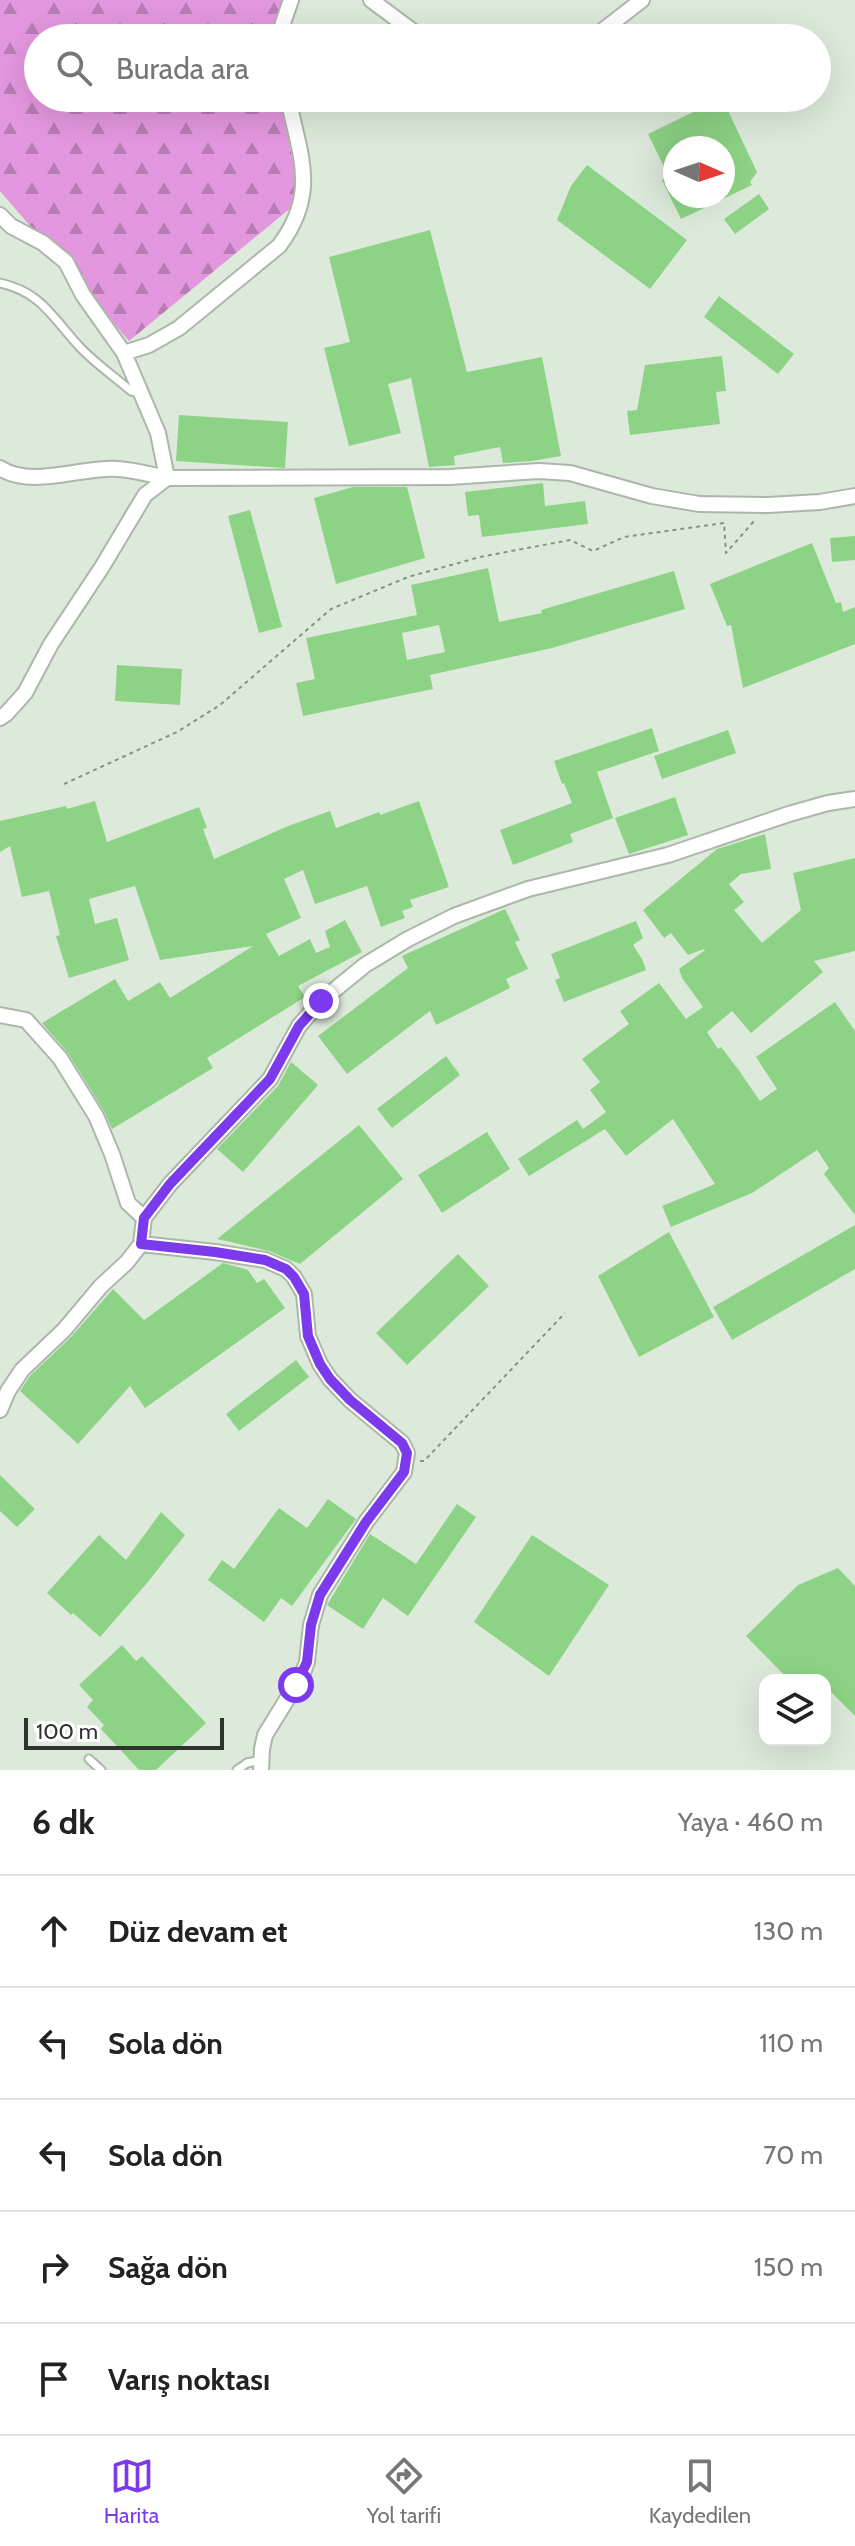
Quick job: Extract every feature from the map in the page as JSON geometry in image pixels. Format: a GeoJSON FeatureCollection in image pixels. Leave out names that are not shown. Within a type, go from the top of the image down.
{"type":"FeatureCollection","features":[{"type":"Feature","properties":{"kind":"street"},"geometry":{"type":"LineString","coordinates":[[283,24],[291,0]]}},
{"type":"Feature","properties":{"kind":"street"},"geometry":{"type":"LineString","coordinates":[[371,0],[403,24]]}},
{"type":"Feature","properties":{"kind":"street"},"geometry":{"type":"LineString","coordinates":[[611,24],[642,0]]}},
{"type":"Feature","properties":{"kind":"street"},"geometry":{"type":"LineString","coordinates":[[124,353],[179,328],[279,246],[289,234],[302,202],[305,180],[291,112]]}},
{"type":"Feature","properties":{"kind":"street"},"geometry":{"type":"LineString","coordinates":[[0,215],[11,226],[43,243],[66,262],[83,295],[124,353],[158,433],[167,478]]}},
{"type":"Feature","properties":{"kind":"street"},"geometry":{"type":"LineString","coordinates":[[0,468],[7,473],[41,477],[116,469],[167,478],[450,477],[539,471],[570,473],[652,496],[699,504],[768,505],[855,496]]}},
{"type":"Feature","properties":{"kind":"street"},"geometry":{"type":"LineString","coordinates":[[0,718],[25,693],[51,644],[145,495],[167,478]]}},
{"type":"Feature","properties":{"kind":"street"},"geometry":{"type":"LineString","coordinates":[[0,1410],[22,1370],[64,1330],[141,1244],[144,1218],[170,1184],[270,1079],[299,1026],[321,1001],[365,965],[454,916],[528,889],[668,855],[789,814],[855,799]]}},
{"type":"Feature","properties":{"kind":"street"},"geometry":{"type":"LineString","coordinates":[[0,1015],[26,1020],[60,1058],[96,1116],[128,1203],[144,1218]]}},
{"type":"Feature","properties":{"kind":"street"},"geometry":{"type":"LineString","coordinates":[[141,1244],[265,1260],[286,1269],[304,1294],[308,1336],[320,1364],[340,1391],[402,1443],[407,1460],[404,1472],[366,1522],[320,1595],[302,1675],[265,1735],[261,1765]]}},
{"type":"Feature","properties":{"kind":"lane"},"geometry":{"type":"LineString","coordinates":[[0,283],[20,289],[39,300],[80,347],[131,391],[143,393]]}},
{"type":"Feature","properties":{"kind":"lane"},"geometry":{"type":"LineString","coordinates":[[89,1759],[101,1770]]}},
{"type":"Feature","properties":{"kind":"lane"},"geometry":{"type":"LineString","coordinates":[[237,1770],[247,1763],[261,1765]]}},
{"type":"Feature","properties":{"kind":"path"},"geometry":{"type":"LineString","coordinates":[[64,784],[177,732],[220,705],[331,609],[408,577],[480,557],[570,540],[593,551],[624,537],[724,523],[726,553],[768,505]]}},
{"type":"Feature","properties":{"kind":"path"},"geometry":{"type":"LineString","coordinates":[[407,1460],[424,1461],[565,1313]]}},
{"type":"Feature","properties":{"kind":"green space"},"geometry":{"type":"Polygon","coordinates":[[[0,0],[300,0],[290,14],[290,24],[24,24],[24,112],[294,112],[298,202],[129,341],[0,191],[0,0]]]}},
{"type":"Feature","properties":{"kind":"building"},"geometry":{"type":"Polygon","coordinates":[[[693,112],[729,112],[757,172],[750,182],[752,185],[735,193],[735,136],[663,136],[663,165],[648,134],[693,112]]]}},
{"type":"Feature","properties":{"kind":"building"},"geometry":{"type":"Polygon","coordinates":[[[587,165],[687,240],[650,289],[557,220],[571,186],[587,165]]]}},
{"type":"Feature","properties":{"kind":"building"},"geometry":{"type":"Polygon","coordinates":[[[759,194],[769,209],[735,234],[724,219],[759,194]]]}},
{"type":"Feature","properties":{"kind":"building"},"geometry":{"type":"Polygon","coordinates":[[[676,208],[704,208],[681,219],[676,208]]]}},
{"type":"Feature","properties":{"kind":"building"},"geometry":{"type":"Polygon","coordinates":[[[430,230],[467,372],[542,357],[561,456],[503,463],[500,447],[454,456],[455,465],[429,467],[411,378],[388,384],[401,433],[349,446],[324,348],[350,342],[329,257],[430,230]]]}},
{"type":"Feature","properties":{"kind":"building"},"geometry":{"type":"Polygon","coordinates":[[[719,296],[794,354],[778,374],[704,317],[719,296]]]}},
{"type":"Feature","properties":{"kind":"building"},"geometry":{"type":"Polygon","coordinates":[[[722,356],[726,391],[716,392],[720,424],[630,435],[627,411],[637,410],[645,365],[722,356]]]}},
{"type":"Feature","properties":{"kind":"building"},"geometry":{"type":"Polygon","coordinates":[[[179,415],[288,422],[285,468],[176,461],[179,415]]]}},
{"type":"Feature","properties":{"kind":"building"},"geometry":{"type":"Polygon","coordinates":[[[543,483],[545,506],[585,501],[588,524],[482,537],[479,515],[468,516],[465,492],[543,483]]]}},
{"type":"Feature","properties":{"kind":"building"},"geometry":{"type":"Polygon","coordinates":[[[353,487],[407,487],[425,558],[336,584],[314,498],[353,487]]]}},
{"type":"Feature","properties":{"kind":"building"},"geometry":{"type":"Polygon","coordinates":[[[250,510],[282,627],[259,633],[228,516],[250,510]]]}},
{"type":"Feature","properties":{"kind":"building"},"geometry":{"type":"Polygon","coordinates":[[[855,536],[855,560],[832,562],[830,538],[855,536]]]}},
{"type":"Feature","properties":{"kind":"building"},"geometry":{"type":"Polygon","coordinates":[[[812,543],[836,603],[841,602],[843,612],[855,607],[855,644],[743,688],[731,625],[727,626],[710,584],[812,543]]]}},
{"type":"Feature","properties":{"kind":"building"},"geometry":{"type":"Polygon","coordinates":[[[488,568],[499,622],[542,613],[541,610],[674,571],[685,609],[552,648],[430,675],[433,689],[303,716],[296,683],[315,679],[306,638],[417,615],[411,585],[488,568]],[[439,625],[402,633],[407,660],[445,652],[439,625]]]}},
{"type":"Feature","properties":{"kind":"building"},"geometry":{"type":"Polygon","coordinates":[[[117,665],[182,669],[180,705],[115,701],[117,665]]]}},
{"type":"Feature","properties":{"kind":"building"},"geometry":{"type":"Polygon","coordinates":[[[652,728],[659,751],[597,772],[613,818],[570,834],[573,842],[513,865],[500,830],[572,803],[554,761],[652,728]]]}},
{"type":"Feature","properties":{"kind":"building"},"geometry":{"type":"Polygon","coordinates":[[[728,730],[736,753],[662,779],[654,756],[728,730]]]}},
{"type":"Feature","properties":{"kind":"building"},"geometry":{"type":"Polygon","coordinates":[[[675,797],[688,835],[629,854],[615,818],[675,797]]]}},
{"type":"Feature","properties":{"kind":"building"},"geometry":{"type":"Polygon","coordinates":[[[95,801],[107,842],[199,807],[214,859],[330,811],[336,828],[419,801],[449,887],[410,900],[413,907],[402,911],[405,918],[381,927],[367,886],[315,904],[303,870],[284,879],[301,918],[266,934],[279,956],[310,939],[316,953],[330,947],[325,931],[345,920],[362,952],[298,986],[305,997],[207,1058],[213,1068],[112,1129],[68,1053],[42,1023],[115,979],[128,1001],[160,982],[170,998],[253,946],[160,960],[135,886],[89,899],[95,924],[117,918],[129,960],[69,978],[56,936],[60,935],[49,891],[22,897],[10,846],[0,852],[0,821],[95,801]]]}},
{"type":"Feature","properties":{"kind":"building"},"geometry":{"type":"Polygon","coordinates":[[[765,834],[771,869],[741,874],[729,884],[744,902],[734,910],[762,943],[801,910],[793,873],[855,858],[855,951],[814,961],[823,972],[751,1033],[732,1011],[707,1032],[760,1101],[777,1089],[756,1057],[835,1002],[855,1031],[855,1215],[824,1174],[829,1168],[817,1150],[752,1193],[671,1227],[662,1206],[715,1184],[673,1119],[626,1156],[605,1129],[529,1176],[518,1159],[577,1120],[583,1129],[606,1112],[590,1090],[600,1082],[582,1059],[629,1024],[620,1011],[659,983],[686,1019],[703,1007],[679,969],[705,950],[688,955],[671,933],[664,938],[643,910],[717,849],[765,834]]]}},
{"type":"Feature","properties":{"kind":"building"},"geometry":{"type":"Polygon","coordinates":[[[505,909],[520,940],[515,942],[528,969],[506,979],[510,988],[436,1025],[430,1011],[347,1074],[318,1036],[408,968],[402,956],[505,909]]]}},
{"type":"Feature","properties":{"kind":"building"},"geometry":{"type":"Polygon","coordinates":[[[636,921],[643,938],[633,945],[646,970],[564,1002],[555,980],[560,978],[551,954],[636,921]]]}},
{"type":"Feature","properties":{"kind":"building"},"geometry":{"type":"Polygon","coordinates":[[[446,1056],[460,1075],[392,1128],[377,1109],[446,1056]]]}},
{"type":"Feature","properties":{"kind":"building"},"geometry":{"type":"Polygon","coordinates":[[[291,1062],[318,1085],[243,1172],[217,1149],[278,1086],[291,1062]]]}},
{"type":"Feature","properties":{"kind":"building"},"geometry":{"type":"Polygon","coordinates":[[[359,1125],[403,1179],[300,1264],[269,1251],[217,1239],[359,1125]]]}},
{"type":"Feature","properties":{"kind":"building"},"geometry":{"type":"Polygon","coordinates":[[[487,1132],[510,1169],[442,1213],[418,1175],[487,1132]]]}},
{"type":"Feature","properties":{"kind":"building"},"geometry":{"type":"Polygon","coordinates":[[[855,1225],[855,1269],[732,1340],[713,1307],[855,1225]]]}},
{"type":"Feature","properties":{"kind":"building"},"geometry":{"type":"Polygon","coordinates":[[[669,1232],[714,1317],[639,1357],[598,1276],[669,1232]]]}},
{"type":"Feature","properties":{"kind":"building"},"geometry":{"type":"Polygon","coordinates":[[[458,1254],[489,1286],[407,1365],[376,1333],[458,1254]]]}},
{"type":"Feature","properties":{"kind":"building"},"geometry":{"type":"Polygon","coordinates":[[[223,1263],[248,1270],[257,1283],[264,1279],[285,1308],[145,1408],[130,1386],[78,1444],[20,1391],[30,1376],[71,1337],[113,1289],[144,1320],[223,1263]]]}},
{"type":"Feature","properties":{"kind":"building"},"geometry":{"type":"Polygon","coordinates":[[[296,1360],[309,1377],[239,1431],[226,1414],[296,1360]]]}},
{"type":"Feature","properties":{"kind":"building"},"geometry":{"type":"Polygon","coordinates":[[[0,1475],[35,1509],[17,1527],[0,1511],[0,1475]]]}},
{"type":"Feature","properties":{"kind":"building"},"geometry":{"type":"Polygon","coordinates":[[[328,1499],[356,1519],[292,1606],[281,1598],[264,1622],[208,1580],[222,1560],[234,1569],[279,1508],[307,1528],[328,1499]]]}},
{"type":"Feature","properties":{"kind":"building"},"geometry":{"type":"Polygon","coordinates":[[[457,1504],[476,1517],[408,1616],[383,1598],[363,1629],[327,1605],[370,1534],[416,1564],[457,1504]]]}},
{"type":"Feature","properties":{"kind":"building"},"geometry":{"type":"Polygon","coordinates":[[[161,1512],[185,1535],[100,1637],[47,1593],[99,1535],[126,1560],[161,1512]]]}},
{"type":"Feature","properties":{"kind":"building"},"geometry":{"type":"Polygon","coordinates":[[[532,1535],[609,1585],[549,1676],[474,1622],[532,1535]]]}},
{"type":"Feature","properties":{"kind":"building"},"geometry":{"type":"Polygon","coordinates":[[[838,1568],[855,1586],[855,1716],[831,1692],[831,1674],[783,1674],[746,1636],[798,1585],[838,1568]]]}},
{"type":"Feature","properties":{"kind":"building"},"geometry":{"type":"Polygon","coordinates":[[[122,1645],[136,1661],[142,1656],[206,1723],[156,1770],[139,1770],[101,1729],[104,1725],[87,1707],[93,1700],[79,1685],[122,1645]]]}},
{"type":"Feature","properties":{"kind":"route"},"geometry":{"type":"LineString","coordinates":[[296,1685],[307,1662],[311,1625],[320,1595],[366,1522],[404,1472],[407,1453],[402,1443],[340,1391],[320,1364],[308,1336],[304,1294],[286,1269],[265,1260],[141,1244],[144,1218],[170,1184],[270,1079],[299,1026],[321,1001]]}}]}
